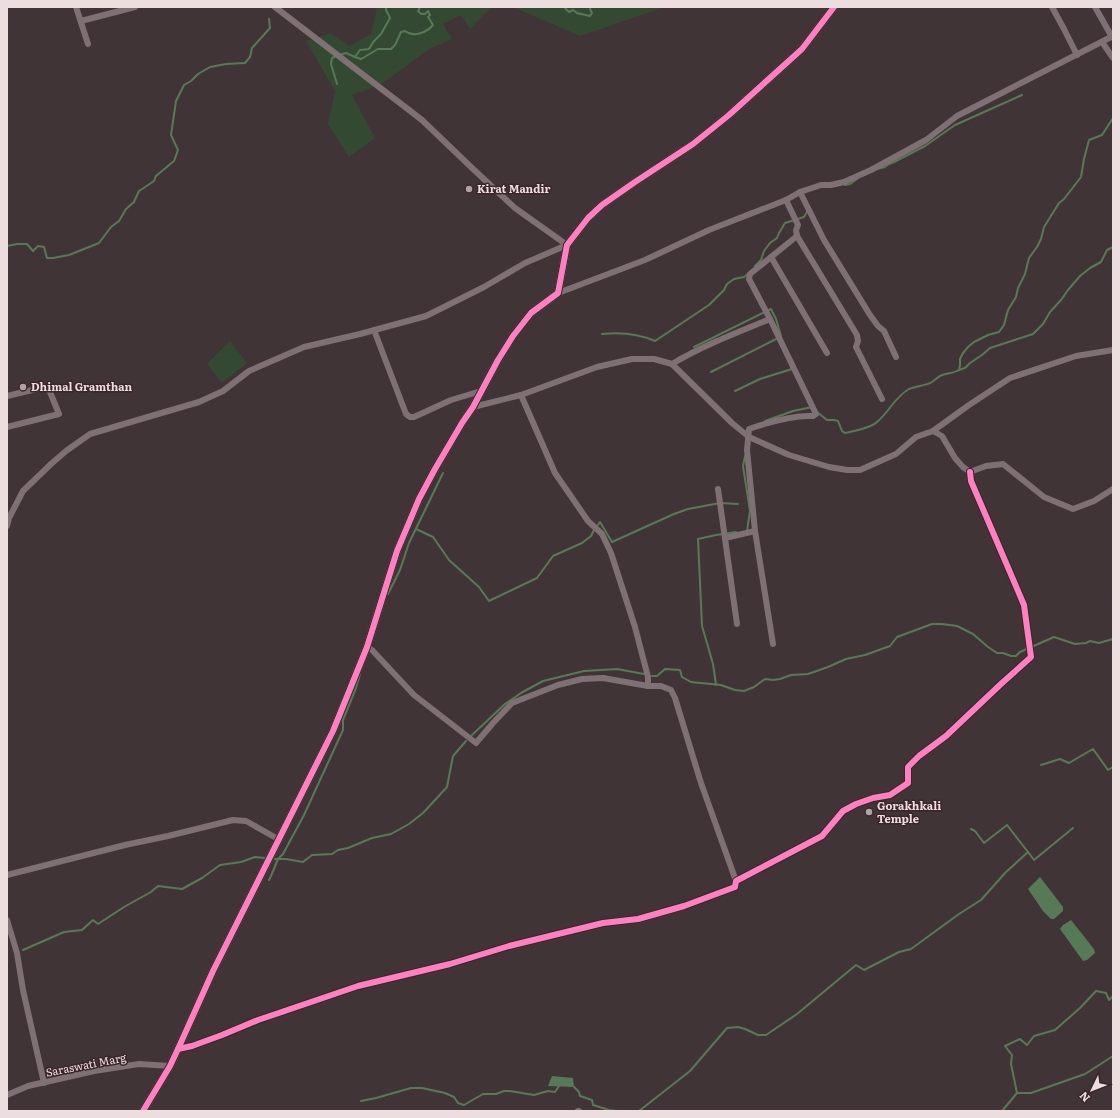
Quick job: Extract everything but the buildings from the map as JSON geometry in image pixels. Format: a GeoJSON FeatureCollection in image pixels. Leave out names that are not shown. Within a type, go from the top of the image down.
{"type":"FeatureCollection","features":[{"type":"Feature","properties":{"kind":"street"},"geometry":{"type":"LineString","coordinates":[[76,7],[88,44]]}},
{"type":"Feature","properties":{"kind":"street"},"geometry":{"type":"LineString","coordinates":[[275,7],[422,120],[516,208],[567,245]]}},
{"type":"Feature","properties":{"kind":"street"},"geometry":{"type":"LineString","coordinates":[[558,293],[567,245],[588,218],[602,205],[693,144],[729,114],[802,49],[834,7]]}},
{"type":"Feature","properties":{"kind":"street"},"geometry":{"type":"LineString","coordinates":[[1052,7],[1077,55]]}},
{"type":"Feature","properties":{"kind":"street"},"geometry":{"type":"LineString","coordinates":[[143,1111],[170,1066],[213,971],[333,731],[367,647],[397,551],[419,499],[462,423],[473,407],[498,360],[513,336],[531,312],[558,293],[645,260],[709,230],[786,200],[800,192],[821,185],[831,185],[844,182],[871,170],[926,140],[957,116],[1113,36],[1095,7]]}},
{"type":"Feature","properties":{"kind":"street"},"geometry":{"type":"LineString","coordinates":[[81,21],[131,8]]}},
{"type":"Feature","properties":{"kind":"street"},"geometry":{"type":"LineString","coordinates":[[1102,42],[1113,58]]}},
{"type":"Feature","properties":{"kind":"street"},"geometry":{"type":"LineString","coordinates":[[800,192],[824,240],[870,315],[878,326],[884,330],[896,357]]}},
{"type":"Feature","properties":{"kind":"street"},"geometry":{"type":"LineString","coordinates":[[786,200],[798,225],[796,230],[797,236],[857,335],[858,341],[856,347],[882,399]]}},
{"type":"Feature","properties":{"kind":"street"},"geometry":{"type":"LineString","coordinates":[[773,644],[755,531],[747,450],[749,429],[788,418],[813,416],[816,414],[749,279],[750,274],[797,236]]}},
{"type":"Feature","properties":{"kind":"street"},"geometry":{"type":"LineString","coordinates":[[7,526],[9,518],[23,491],[56,460],[90,434],[199,402],[223,391],[249,370],[304,348],[426,316],[484,287],[525,263],[567,245]]}},
{"type":"Feature","properties":{"kind":"street"},"geometry":{"type":"LineString","coordinates":[[771,257],[827,353]]}},
{"type":"Feature","properties":{"kind":"street"},"geometry":{"type":"LineString","coordinates":[[672,364],[684,357],[770,319]]}},
{"type":"Feature","properties":{"kind":"street"},"geometry":{"type":"LineString","coordinates":[[374,330],[406,414],[410,417],[414,417],[451,400],[481,391]]}},
{"type":"Feature","properties":{"kind":"street"},"geometry":{"type":"LineString","coordinates":[[473,407],[520,395],[597,367],[632,359],[654,359],[672,364],[732,423],[749,437],[789,455],[829,467],[847,470],[860,470],[896,454],[916,437],[933,431],[968,404],[1010,378],[1076,356],[1113,350]]}},
{"type":"Feature","properties":{"kind":"street"},"geometry":{"type":"LineString","coordinates":[[7,396],[45,387],[50,392],[59,414],[7,427]]}},
{"type":"Feature","properties":{"kind":"street"},"geometry":{"type":"LineString","coordinates":[[520,395],[555,473],[588,521],[602,534],[611,553],[635,627],[648,677],[648,686]]}},
{"type":"Feature","properties":{"kind":"street"},"geometry":{"type":"LineString","coordinates":[[736,881],[822,836],[843,811],[856,804],[873,798],[890,795],[908,783],[908,767],[919,756],[946,736],[1031,657],[1024,605],[971,481],[970,472],[955,458],[942,436],[933,431]]}},
{"type":"Feature","properties":{"kind":"street"},"geometry":{"type":"LineString","coordinates":[[970,472],[986,466],[1003,464],[1044,497],[1073,509],[1094,501],[1113,489]]}},
{"type":"Feature","properties":{"kind":"street"},"geometry":{"type":"LineString","coordinates":[[718,489],[738,624]]}},
{"type":"Feature","properties":{"kind":"street"},"geometry":{"type":"LineString","coordinates":[[725,538],[755,531]]}},
{"type":"Feature","properties":{"kind":"street"},"geometry":{"type":"LineString","coordinates":[[178,1049],[198,1044],[258,1020],[358,986],[450,964],[516,944],[603,923],[638,919],[684,906],[735,887],[736,881],[701,784],[675,698],[671,690],[661,686],[648,686],[603,678],[582,679],[558,685],[512,703],[476,743],[414,695],[372,650],[367,647]]}},
{"type":"Feature","properties":{"kind":"street"},"geometry":{"type":"LineString","coordinates":[[7,875],[125,845],[233,820],[246,821],[278,839]]}},
{"type":"Feature","properties":{"kind":"street"},"geometry":{"type":"LineString","coordinates":[[7,920],[17,953],[23,990],[44,1083]]}},
{"type":"Feature","properties":{"kind":"street","name":"Saraswati Marg"},"geometry":{"type":"LineString","coordinates":[[7,1095],[28,1086],[94,1071],[139,1064],[170,1066]]}},
{"type":"Feature","properties":{"kind":"shaded area"},"geometry":{"type":"Polygon","coordinates":[[[377,7],[492,7],[470,29],[461,15],[443,24],[452,39],[431,48],[380,85],[352,95],[375,138],[349,157],[328,124],[335,91],[306,41],[331,33],[349,46],[371,34],[377,7]]]}},
{"type":"Feature","properties":{"kind":"shaded area"},"geometry":{"type":"Polygon","coordinates":[[[513,7],[665,7],[580,36],[513,7]]]}},
{"type":"Feature","properties":{"kind":"shaded area"},"geometry":{"type":"Polygon","coordinates":[[[230,341],[247,363],[222,383],[207,364],[230,341]]]}},
{"type":"Feature","properties":{"kind":"shaded area"},"geometry":{"type":"Polygon","coordinates":[[[1040,877],[1063,907],[1063,911],[1054,919],[1051,919],[1043,911],[1028,889],[1040,877]]]}},
{"type":"Feature","properties":{"kind":"shaded area"},"geometry":{"type":"Polygon","coordinates":[[[1071,920],[1094,949],[1095,953],[1087,960],[1083,961],[1060,929],[1071,920]]]}},
{"type":"Feature","properties":{"kind":"shaded area"},"geometry":{"type":"Polygon","coordinates":[[[552,1076],[573,1078],[574,1087],[548,1086],[552,1076]]]}},
{"type":"Feature","properties":{"kind":"waterway"},"geometry":{"type":"LineString","coordinates":[[355,57],[360,50],[369,49],[381,34],[390,18],[386,7]]}},
{"type":"Feature","properties":{"kind":"waterway"},"geometry":{"type":"LineString","coordinates":[[340,55],[346,53],[361,59],[378,49],[391,49],[395,45],[401,32],[405,31],[416,34],[427,30],[433,25],[428,17],[430,15],[428,11],[425,14],[421,14],[418,11],[420,7]]}},
{"type":"Feature","properties":{"kind":"waterway"},"geometry":{"type":"LineString","coordinates":[[564,7],[569,12],[573,10],[577,13],[590,16],[592,13],[590,7]]}},
{"type":"Feature","properties":{"kind":"waterway"},"geometry":{"type":"LineString","coordinates":[[7,246],[27,244],[33,251],[38,246],[44,247],[47,258],[53,258],[69,255],[99,243],[111,227],[119,221],[126,209],[134,202],[139,191],[154,181],[156,176],[174,161],[178,150],[171,135],[176,101],[184,85],[210,67],[245,63],[250,57],[252,48],[270,28],[269,19]]}},
{"type":"Feature","properties":{"kind":"waterway"},"geometry":{"type":"LineString","coordinates":[[336,56],[332,58],[331,64],[337,84]]}},
{"type":"Feature","properties":{"kind":"waterway"},"geometry":{"type":"LineString","coordinates":[[877,169],[885,167],[925,146],[955,125],[1022,95]]}},
{"type":"Feature","properties":{"kind":"waterway"},"geometry":{"type":"LineString","coordinates":[[817,412],[827,420],[838,421],[842,431],[845,433],[871,426],[881,418],[904,392],[911,388],[930,383],[942,375],[959,370],[960,359],[968,347],[974,342],[988,335],[999,332],[1004,325],[1008,310],[1016,297],[1018,288],[1025,274],[1029,258],[1041,239],[1044,227],[1059,203],[1064,199],[1081,177],[1089,140],[1102,135],[1113,118]]}},
{"type":"Feature","properties":{"kind":"waterway"},"geometry":{"type":"LineString","coordinates":[[845,185],[850,184],[857,179]]}},
{"type":"Feature","properties":{"kind":"waterway"},"geometry":{"type":"LineString","coordinates":[[755,266],[761,260],[764,251],[770,243],[777,238],[785,223],[804,217],[807,210]]}},
{"type":"Feature","properties":{"kind":"waterway"},"geometry":{"type":"LineString","coordinates":[[959,370],[965,368],[990,348],[1033,334],[1043,324],[1050,312],[1080,276],[1101,262],[1107,250],[1113,247]]}},
{"type":"Feature","properties":{"kind":"waterway"},"geometry":{"type":"LineString","coordinates":[[602,334],[629,334],[655,341],[709,305],[724,290],[727,284],[734,279],[744,277],[748,274]]}},
{"type":"Feature","properties":{"kind":"waterway"},"geometry":{"type":"LineString","coordinates":[[694,347],[771,309],[776,319],[781,336]]}},
{"type":"Feature","properties":{"kind":"waterway"},"geometry":{"type":"LineString","coordinates":[[711,372],[778,338]]}},
{"type":"Feature","properties":{"kind":"waterway"},"geometry":{"type":"LineString","coordinates":[[735,391],[760,379],[792,369]]}},
{"type":"Feature","properties":{"kind":"waterway"},"geometry":{"type":"LineString","coordinates":[[765,421],[793,411],[812,407]]}},
{"type":"Feature","properties":{"kind":"waterway"},"geometry":{"type":"LineString","coordinates":[[745,456],[743,466],[750,511],[747,531]]}},
{"type":"Feature","properties":{"kind":"waterway"},"geometry":{"type":"LineString","coordinates":[[388,594],[400,570],[409,543],[443,473]]}},
{"type":"Feature","properties":{"kind":"waterway"},"geometry":{"type":"LineString","coordinates":[[598,525],[600,522],[612,542],[688,509],[720,503],[738,504]]}},
{"type":"Feature","properties":{"kind":"waterway"},"geometry":{"type":"LineString","coordinates":[[416,529],[433,537],[449,560],[479,587],[489,601],[537,578],[553,556],[582,543],[591,536],[594,530]]}},
{"type":"Feature","properties":{"kind":"waterway"},"geometry":{"type":"LineString","coordinates":[[716,685],[713,664],[702,626],[698,539],[736,532]]}},
{"type":"Feature","properties":{"kind":"waterway"},"geometry":{"type":"LineString","coordinates":[[652,676],[657,676],[665,669],[680,670],[682,677],[691,682],[721,685],[735,690],[744,691],[754,687],[765,679],[773,680],[791,675],[808,674],[846,659],[865,655],[890,646],[897,637],[932,624],[957,626],[973,634],[997,653],[1003,653],[1011,656],[1016,656],[1020,652],[1054,637],[1075,644],[1090,641],[1099,643],[1113,639]]}},
{"type":"Feature","properties":{"kind":"waterway"},"geometry":{"type":"LineString","coordinates":[[472,735],[505,704],[543,681],[584,671],[617,669],[644,674]]}},
{"type":"Feature","properties":{"kind":"waterway"},"geometry":{"type":"LineString","coordinates":[[269,880],[278,859],[283,854],[304,815],[343,730],[343,720],[360,674]]}},
{"type":"Feature","properties":{"kind":"waterway"},"geometry":{"type":"LineString","coordinates":[[275,859],[303,862],[312,855],[332,854],[338,850],[348,848],[372,838],[391,834],[409,824],[423,813],[447,787],[453,756],[466,741]]}},
{"type":"Feature","properties":{"kind":"waterway"},"geometry":{"type":"LineString","coordinates":[[1041,765],[1060,759],[1069,763],[1093,749],[1108,770],[1113,767]]}},
{"type":"Feature","properties":{"kind":"waterway"},"geometry":{"type":"LineString","coordinates":[[971,829],[975,831],[984,843],[1007,825],[1028,852]]}},
{"type":"Feature","properties":{"kind":"waterway"},"geometry":{"type":"LineString","coordinates":[[639,1111],[690,1071],[727,1028],[738,1027],[758,1035],[766,1035],[797,1014],[856,965],[864,970],[899,952],[911,949],[981,900],[1005,873],[1028,852],[1034,860],[1073,828]]}},
{"type":"Feature","properties":{"kind":"waterway"},"geometry":{"type":"LineString","coordinates":[[23,950],[64,932],[82,930],[93,920],[98,924],[151,892],[158,886],[182,889],[202,878],[220,865],[241,862],[255,857],[266,858]]}},
{"type":"Feature","properties":{"kind":"waterway"},"geometry":{"type":"LineString","coordinates":[[1002,1111],[1017,1093],[1011,1064],[1012,1055],[1005,1046],[1020,1039],[1027,1045],[1034,1036],[1055,1030],[1080,1008],[1096,991],[1106,993],[1109,1000],[1113,996]]}},
{"type":"Feature","properties":{"kind":"waterway"},"geometry":{"type":"LineString","coordinates":[[1017,1093],[1031,1093],[1085,1074],[1113,1056]]}},
{"type":"Feature","properties":{"kind":"waterway"},"geometry":{"type":"LineString","coordinates":[[361,1101],[411,1088],[422,1088],[445,1093],[454,1097],[458,1103],[464,1105],[483,1094],[496,1094],[504,1091],[510,1091],[534,1095],[548,1091],[555,1092],[559,1086]]}},
{"type":"Feature","properties":{"kind":"waterway"},"geometry":{"type":"LineString","coordinates":[[574,1087],[579,1092],[580,1096],[592,1100],[593,1105],[617,1111]]}},
{"type":"Feature","properties":{"kind":"cycle path"},"geometry":{"type":"LineString","coordinates":[[143,1111],[170,1066],[213,971],[333,731],[367,647],[397,551],[419,499],[513,336],[531,313],[558,293],[567,245],[588,218],[602,205],[693,144],[729,115],[802,49],[834,7]]}},
{"type":"Feature","properties":{"kind":"cycle path"},"geometry":{"type":"LineString","coordinates":[[178,1049],[192,1046],[258,1020],[358,986],[450,964],[509,946],[603,923],[638,919],[684,906],[735,887],[736,881],[822,836],[843,811],[856,804],[873,798],[890,795],[908,783],[908,767],[919,756],[946,736],[1031,657],[1024,605],[971,481],[970,472]]}},
{"type":"Feature","properties":{"kind":"place","name":"Kirat Mandir"},"geometry":{"type":"Point","coordinates":[469,189]}},
{"type":"Feature","properties":{"kind":"place","name":"Dhimal Gramthan"},"geometry":{"type":"Point","coordinates":[23,387]}},
{"type":"Feature","properties":{"kind":"place","name":"Gorakhkali Temple"},"geometry":{"type":"Point","coordinates":[869,812]}}]}
